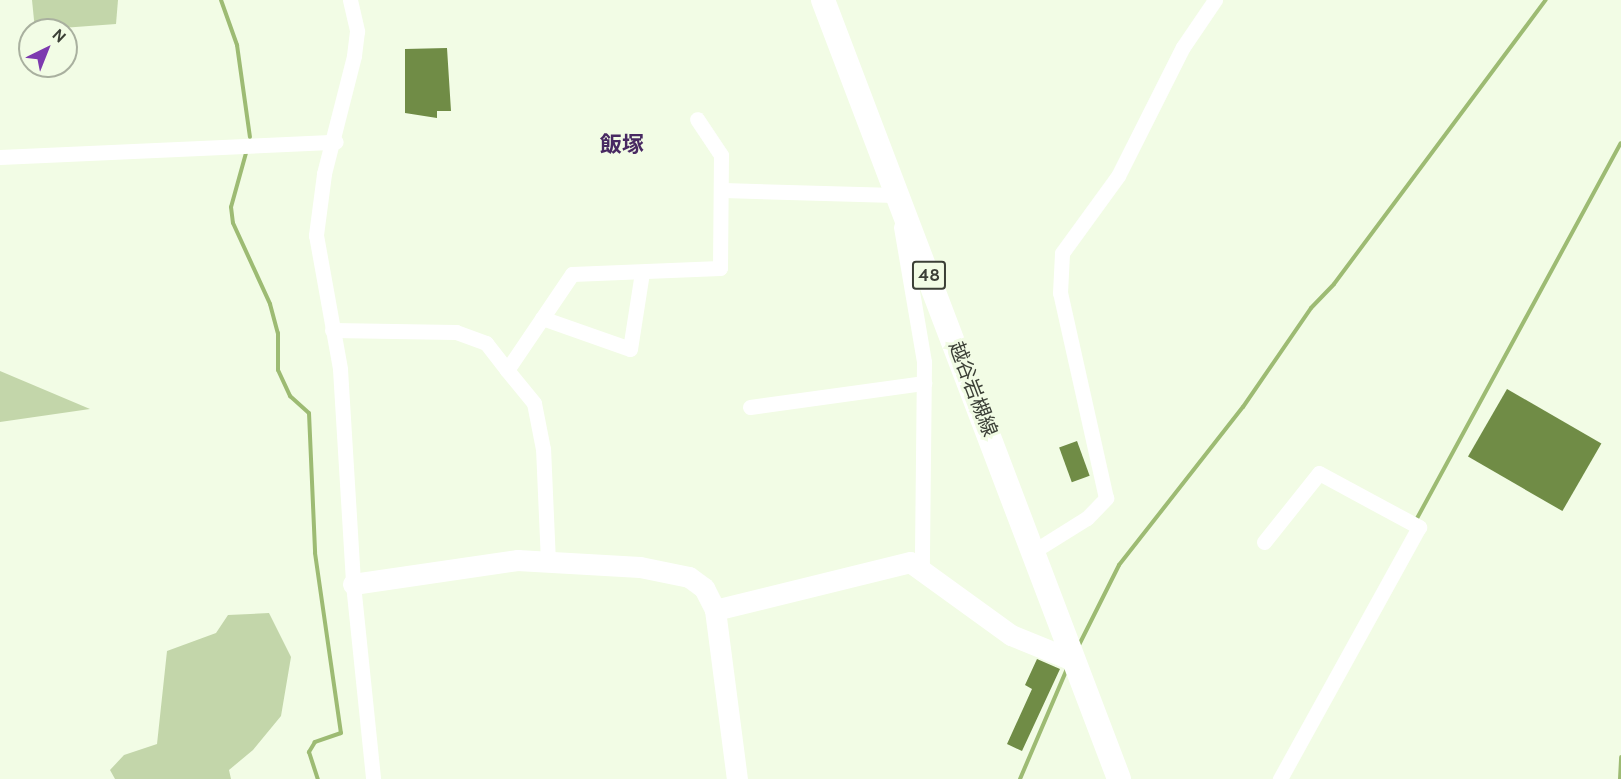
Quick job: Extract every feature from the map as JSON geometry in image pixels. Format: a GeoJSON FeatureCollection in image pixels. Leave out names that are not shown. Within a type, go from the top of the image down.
{"type":"FeatureCollection","features":[{"type":"Feature","properties":{"kind":"main road","name":"越谷岩槻線"},"geometry":{"type":"LineString","coordinates":[[823,0],[1119,779]]}},
{"type":"Feature","properties":{"kind":"street"},"geometry":{"type":"LineString","coordinates":[[350,0],[357,31],[336,142],[324,174],[316,235],[340,369],[353,584],[373,779]]}},
{"type":"Feature","properties":{"kind":"street"},"geometry":{"type":"LineString","coordinates":[[1034,551],[1087,518],[1106,498],[1060,293],[1062,253],[1119,176],[1183,47],[1215,0]]}},
{"type":"Feature","properties":{"kind":"street"},"geometry":{"type":"LineString","coordinates":[[507,370],[572,274],[720,268],[722,155],[697,119]]}},
{"type":"Feature","properties":{"kind":"street"},"geometry":{"type":"LineString","coordinates":[[0,157],[336,142]]}},
{"type":"Feature","properties":{"kind":"street"},"geometry":{"type":"LineString","coordinates":[[723,190],[894,191],[924,383],[922,567]]}},
{"type":"Feature","properties":{"kind":"street"},"geometry":{"type":"LineString","coordinates":[[542,318],[630,349],[642,272]]}},
{"type":"Feature","properties":{"kind":"street"},"geometry":{"type":"LineString","coordinates":[[332,330],[456,332],[486,343],[534,404],[543,449],[548,562]]}},
{"type":"Feature","properties":{"kind":"street"},"geometry":{"type":"LineString","coordinates":[[750,407],[924,383]]}},
{"type":"Feature","properties":{"kind":"street"},"geometry":{"type":"LineString","coordinates":[[1264,542],[1319,473],[1419,527],[1280,779]]}},
{"type":"Feature","properties":{"kind":"street"},"geometry":{"type":"LineString","coordinates":[[353,584],[517,560],[640,567],[689,577],[704,588],[715,610],[737,779]]}},
{"type":"Feature","properties":{"kind":"street"},"geometry":{"type":"LineString","coordinates":[[715,610],[900,563],[922,567],[1011,635],[1075,662]]}},
{"type":"Feature","properties":{"kind":"green space"},"geometry":{"type":"Polygon","coordinates":[[[32,0],[118,0],[116,24],[78,27],[78,18],[34,18],[32,0]]]}},
{"type":"Feature","properties":{"kind":"green space"},"geometry":{"type":"Polygon","coordinates":[[[0,371],[90,409],[0,422],[0,371]]]}},
{"type":"Feature","properties":{"kind":"green space"},"geometry":{"type":"Polygon","coordinates":[[[269,613],[291,657],[281,716],[253,750],[229,770],[231,779],[115,779],[110,770],[124,755],[157,744],[167,651],[216,633],[228,615],[269,613]]]}},
{"type":"Feature","properties":{"kind":"building"},"geometry":{"type":"Polygon","coordinates":[[[447,48],[451,111],[437,111],[437,118],[405,113],[405,49],[447,48]]]}},
{"type":"Feature","properties":{"kind":"building"},"geometry":{"type":"Polygon","coordinates":[[[1507,389],[1601,444],[1562,511],[1468,457],[1507,389]]]}},
{"type":"Feature","properties":{"kind":"building"},"geometry":{"type":"Polygon","coordinates":[[[1077,441],[1090,476],[1072,482],[1059,447],[1077,441]]]}},
{"type":"Feature","properties":{"kind":"building"},"geometry":{"type":"Polygon","coordinates":[[[1037,659],[1060,669],[1022,751],[1007,744],[1032,689],[1025,685],[1037,659]]]}},
{"type":"Feature","properties":{"kind":"waterway"},"geometry":{"type":"LineString","coordinates":[[221,0],[237,45],[250,137]]}},
{"type":"Feature","properties":{"kind":"waterway"},"geometry":{"type":"LineString","coordinates":[[1078,647],[1119,565],[1243,407],[1311,308],[1334,284],[1546,0]]}},
{"type":"Feature","properties":{"kind":"waterway"},"geometry":{"type":"LineString","coordinates":[[1415,522],[1621,143]]}},
{"type":"Feature","properties":{"kind":"waterway"},"geometry":{"type":"LineString","coordinates":[[246,153],[231,207],[233,223],[270,304],[278,333],[278,370],[290,396],[309,413],[315,553],[341,733],[315,742],[309,752],[318,779]]}},
{"type":"Feature","properties":{"kind":"waterway"},"geometry":{"type":"LineString","coordinates":[[1020,779],[1067,669]]}},
{"type":"Feature","properties":{"kind":"waterway"},"geometry":{"type":"LineString","coordinates":[[1620,779],[1621,757]]}},
{"type":"Feature","properties":{"kind":"district","name":"飯塚"},"geometry":{"type":"Point","coordinates":[622,145]}}]}
